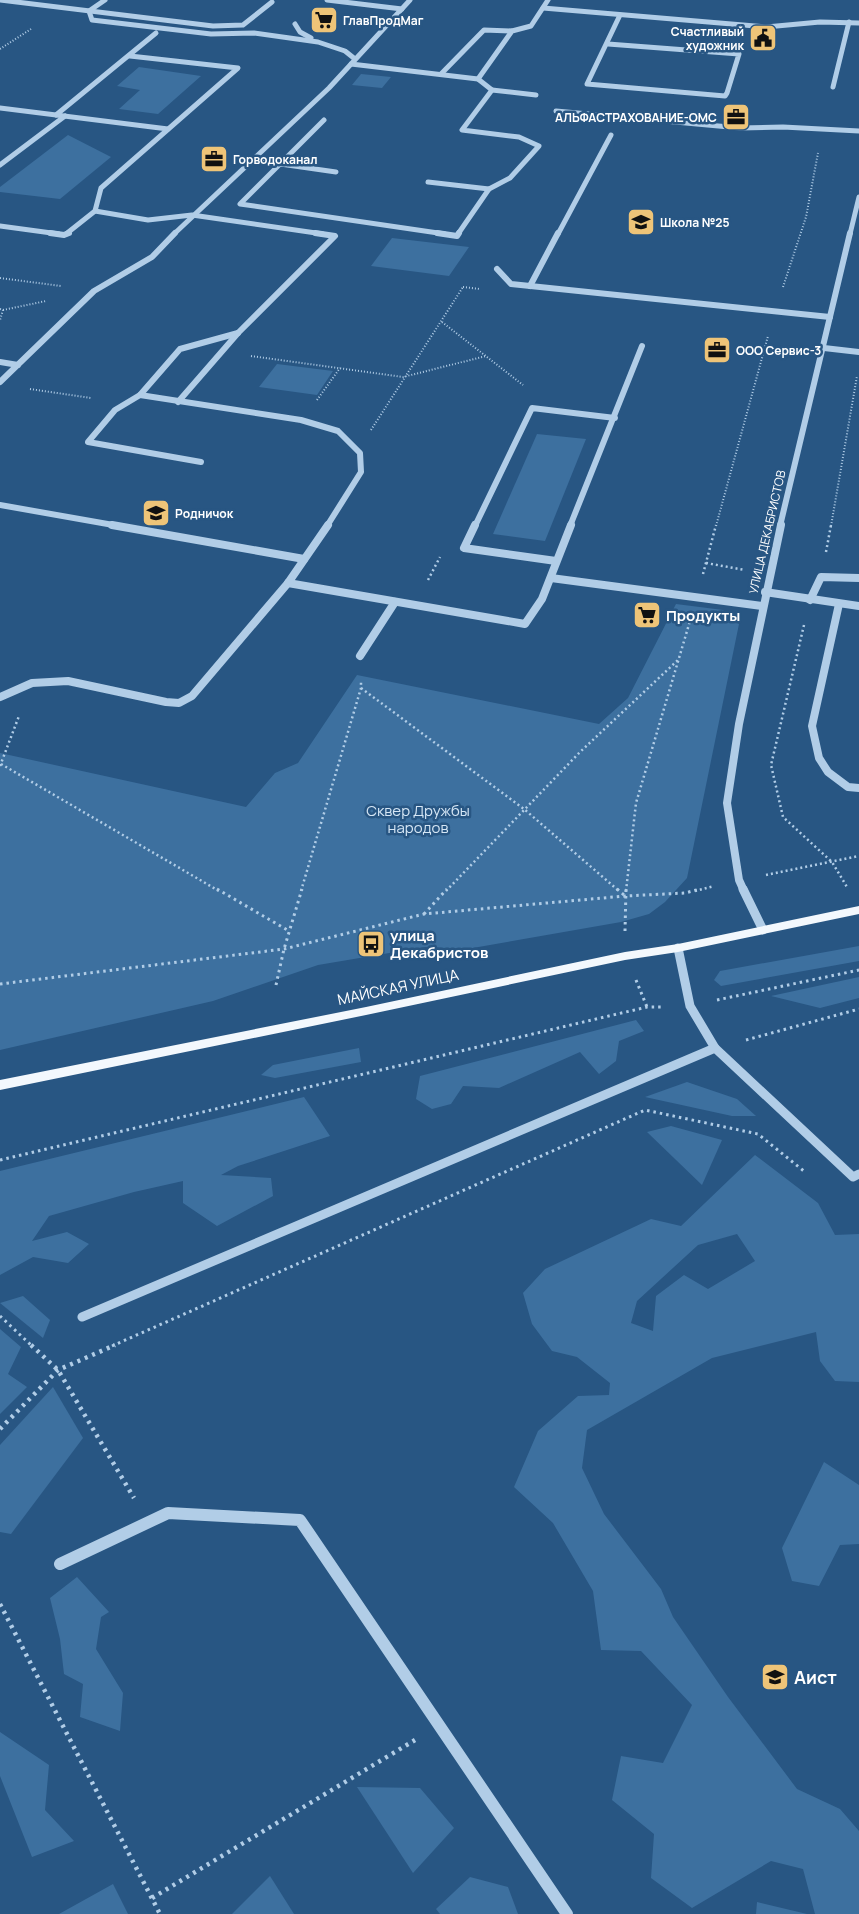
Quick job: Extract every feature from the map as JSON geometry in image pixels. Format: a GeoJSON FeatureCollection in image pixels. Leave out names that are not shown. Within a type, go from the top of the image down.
{"type":"FeatureCollection","features":[{"type":"Feature","properties":{"kind":"main road","name":"МАЙСКАЯ УЛИЦА"},"geometry":{"type":"LineString","coordinates":[[0,1085],[625,956],[678,948],[859,910]]}},
{"type":"Feature","properties":{"kind":"main road","name":"МАЙСКАЯ УЛИЦА"},"geometry":{"type":"LineString","coordinates":[[0,1090],[31,1079]]}},
{"type":"Feature","properties":{"kind":"street"},"geometry":{"type":"LineString","coordinates":[[0,0],[213,26],[243,25],[272,2]]}},
{"type":"Feature","properties":{"kind":"street"},"geometry":{"type":"LineString","coordinates":[[89,11],[105,0]]}},
{"type":"Feature","properties":{"kind":"street"},"geometry":{"type":"LineString","coordinates":[[327,0],[402,8]]}},
{"type":"Feature","properties":{"kind":"street"},"geometry":{"type":"LineString","coordinates":[[0,382],[94,291],[152,257],[192,215],[329,88],[410,0]]}},
{"type":"Feature","properties":{"kind":"street"},"geometry":{"type":"LineString","coordinates":[[442,74],[484,30],[512,32],[530,26],[548,0]]}},
{"type":"Feature","properties":{"kind":"street"},"geometry":{"type":"LineString","coordinates":[[544,8],[766,27],[820,22],[859,23]]}},
{"type":"Feature","properties":{"kind":"street"},"geometry":{"type":"LineString","coordinates":[[89,11],[92,20],[211,34],[254,33],[318,42]]}},
{"type":"Feature","properties":{"kind":"street"},"geometry":{"type":"LineString","coordinates":[[608,44],[739,54],[724,96],[587,84],[608,44],[620,15]]}},
{"type":"Feature","properties":{"kind":"street"},"geometry":{"type":"LineString","coordinates":[[833,87],[849,22]]}},
{"type":"Feature","properties":{"kind":"street"},"geometry":{"type":"LineString","coordinates":[[295,24],[300,32],[318,42],[346,52],[353,61],[478,79],[492,90],[536,95]]}},
{"type":"Feature","properties":{"kind":"street"},"geometry":{"type":"LineString","coordinates":[[478,79],[512,32]]}},
{"type":"Feature","properties":{"kind":"street"},"geometry":{"type":"LineString","coordinates":[[56,115],[156,33]]}},
{"type":"Feature","properties":{"kind":"street"},"geometry":{"type":"LineString","coordinates":[[0,226],[64,235],[95,211],[101,188],[238,68],[130,56]]}},
{"type":"Feature","properties":{"kind":"street"},"geometry":{"type":"LineString","coordinates":[[324,120],[240,204],[457,236],[489,189],[510,178],[539,146],[519,137],[462,130],[492,90]]}},
{"type":"Feature","properties":{"kind":"street"},"geometry":{"type":"LineString","coordinates":[[0,108],[168,129]]}},
{"type":"Feature","properties":{"kind":"street"},"geometry":{"type":"LineString","coordinates":[[556,111],[740,128],[784,127],[859,131]]}},
{"type":"Feature","properties":{"kind":"street"},"geometry":{"type":"LineString","coordinates":[[0,165],[65,116]]}},
{"type":"Feature","properties":{"kind":"street"},"geometry":{"type":"LineString","coordinates":[[530,286],[611,135]]}},
{"type":"Feature","properties":{"kind":"street"},"geometry":{"type":"LineString","coordinates":[[252,160],[336,172]]}},
{"type":"Feature","properties":{"kind":"street"},"geometry":{"type":"LineString","coordinates":[[428,182],[489,189]]}},
{"type":"Feature","properties":{"kind":"street","name":"УЛИЦА ДЕКАБРИСТОВ"},"geometry":{"type":"LineString","coordinates":[[763,930],[739,880],[727,803],[739,724],[765,592],[859,197]]}},
{"type":"Feature","properties":{"kind":"street"},"geometry":{"type":"LineString","coordinates":[[95,211],[148,220],[192,215],[335,236],[238,333],[178,402]]}},
{"type":"Feature","properties":{"kind":"street"},"geometry":{"type":"LineString","coordinates":[[201,462],[88,442],[115,410],[140,395],[180,348],[238,333]]}},
{"type":"Feature","properties":{"kind":"street"},"geometry":{"type":"LineString","coordinates":[[140,395],[301,420],[338,431],[360,453],[361,472],[288,583],[525,624],[532,618],[551,578],[556,561],[616,418],[642,346]]}},
{"type":"Feature","properties":{"kind":"street"},"geometry":{"type":"LineString","coordinates":[[824,348],[859,352]]}},
{"type":"Feature","properties":{"kind":"street"},"geometry":{"type":"LineString","coordinates":[[0,362],[18,365]]}},
{"type":"Feature","properties":{"kind":"street"},"geometry":{"type":"LineString","coordinates":[[0,505],[304,559]]}},
{"type":"Feature","properties":{"kind":"street"},"geometry":{"type":"LineString","coordinates":[[810,600],[821,577],[859,578]]}},
{"type":"Feature","properties":{"kind":"street"},"geometry":{"type":"LineString","coordinates":[[551,578],[762,606]]}},
{"type":"Feature","properties":{"kind":"street"},"geometry":{"type":"LineString","coordinates":[[765,592],[859,606]]}},
{"type":"Feature","properties":{"kind":"street"},"geometry":{"type":"LineString","coordinates":[[360,656],[395,602]]}},
{"type":"Feature","properties":{"kind":"street"},"geometry":{"type":"LineString","coordinates":[[839,604],[812,726],[819,758],[828,772],[848,787],[859,788]]}},
{"type":"Feature","properties":{"kind":"street"},"geometry":{"type":"LineString","coordinates":[[678,948],[690,1006],[716,1048],[853,1177],[859,1174]]}},
{"type":"Feature","properties":{"kind":"street"},"geometry":{"type":"LineString","coordinates":[[82,1317],[716,1048]]}},
{"type":"Feature","properties":{"kind":"lane"},"geometry":{"type":"LineString","coordinates":[[498,269],[512,284],[830,317]]}},
{"type":"Feature","properties":{"kind":"lane"},"geometry":{"type":"LineString","coordinates":[[556,561],[464,548],[532,408],[616,418]]}},
{"type":"Feature","properties":{"kind":"lane"},"geometry":{"type":"LineString","coordinates":[[0,698],[32,683],[68,681],[166,702],[179,703],[192,696],[288,583]]}},
{"type":"Feature","properties":{"kind":"lane"},"geometry":{"type":"LineString","coordinates":[[60,1564],[168,1513],[300,1520],[567,1914]]}},
{"type":"Feature","properties":{"kind":"path"},"geometry":{"type":"LineString","coordinates":[[647,1007],[625,956],[624,896],[636,803],[697,596],[775,312],[806,217],[823,129]]}},
{"type":"Feature","properties":{"kind":"path"},"geometry":{"type":"LineString","coordinates":[[0,278],[94,291]]}},
{"type":"Feature","properties":{"kind":"path"},"geometry":{"type":"LineString","coordinates":[[369,434],[403,377],[442,322],[463,287]]}},
{"type":"Feature","properties":{"kind":"path"},"geometry":{"type":"LineString","coordinates":[[0,309],[3,310],[0,320]]}},
{"type":"Feature","properties":{"kind":"path"},"geometry":{"type":"LineString","coordinates":[[442,322],[523,385]]}},
{"type":"Feature","properties":{"kind":"path"},"geometry":{"type":"LineString","coordinates":[[221,352],[403,377],[486,356]]}},
{"type":"Feature","properties":{"kind":"path"},"geometry":{"type":"LineString","coordinates":[[301,420],[340,368]]}},
{"type":"Feature","properties":{"kind":"path"},"geometry":{"type":"LineString","coordinates":[[821,577],[857,376]]}},
{"type":"Feature","properties":{"kind":"path"},"geometry":{"type":"LineString","coordinates":[[416,606],[442,553]]}},
{"type":"Feature","properties":{"kind":"path"},"geometry":{"type":"LineString","coordinates":[[424,914],[524,809],[650,684],[679,659]]}},
{"type":"Feature","properties":{"kind":"path"},"geometry":{"type":"LineString","coordinates":[[32,683],[0,765],[289,931]]}},
{"type":"Feature","properties":{"kind":"path"},"geometry":{"type":"LineString","coordinates":[[276,985],[289,931],[361,688],[524,809],[624,896]]}},
{"type":"Feature","properties":{"kind":"path"},"geometry":{"type":"LineString","coordinates":[[832,862],[859,856]]}},
{"type":"Feature","properties":{"kind":"path"},"geometry":{"type":"LineString","coordinates":[[0,984],[284,949],[424,914],[624,896]]}},
{"type":"Feature","properties":{"kind":"path"},"geometry":{"type":"LineString","coordinates":[[0,1160],[647,1007],[690,1006],[859,970]]}},
{"type":"Feature","properties":{"kind":"path"},"geometry":{"type":"LineString","coordinates":[[716,1048],[859,1009]]}},
{"type":"Feature","properties":{"kind":"path"},"geometry":{"type":"LineString","coordinates":[[0,1429],[58,1370],[645,1110],[758,1134],[807,1174]]}},
{"type":"Feature","properties":{"kind":"path"},"geometry":{"type":"LineString","coordinates":[[0,1316],[58,1370],[148,1522]]}},
{"type":"Feature","properties":{"kind":"path"},"geometry":{"type":"LineString","coordinates":[[0,1604],[160,1914]]}},
{"type":"Feature","properties":{"kind":"path"},"geometry":{"type":"LineString","coordinates":[[152,1898],[439,1725]]}},
{"type":"Feature","properties":{"kind":"green space"},"geometry":{"type":"Polygon","coordinates":[[[139,67],[201,76],[158,114],[119,109],[140,90],[117,86],[139,67]]]}},
{"type":"Feature","properties":{"kind":"green space"},"geometry":{"type":"Polygon","coordinates":[[[361,74],[391,77],[382,88],[352,85],[361,74]]]}},
{"type":"Feature","properties":{"kind":"green space"},"geometry":{"type":"Polygon","coordinates":[[[68,135],[111,157],[60,199],[0,192],[0,187],[68,135]]]}},
{"type":"Feature","properties":{"kind":"green space"},"geometry":{"type":"Polygon","coordinates":[[[392,238],[469,247],[449,276],[371,266],[392,238]]]}},
{"type":"Feature","properties":{"kind":"green space"},"geometry":{"type":"Polygon","coordinates":[[[277,364],[333,371],[317,395],[259,387],[277,364]]]}},
{"type":"Feature","properties":{"kind":"green space"},"geometry":{"type":"Polygon","coordinates":[[[537,434],[586,439],[545,541],[493,534],[537,434]]]}},
{"type":"Feature","properties":{"kind":"green space","name":"Сквер Дружбы народов"},"geometry":{"type":"Polygon","coordinates":[[[676,604],[723,610],[739,624],[687,878],[665,902],[649,914],[621,922],[467,949],[425,947],[318,965],[213,1001],[0,1050],[0,753],[246,807],[275,773],[298,763],[357,675],[599,724],[628,698],[676,604]]]}},
{"type":"Feature","properties":{"kind":"green space"},"geometry":{"type":"Polygon","coordinates":[[[859,946],[859,961],[721,986],[714,980],[720,971],[859,946]]]}},
{"type":"Feature","properties":{"kind":"green space"},"geometry":{"type":"Polygon","coordinates":[[[859,977],[859,998],[820,1008],[771,996],[859,977]]]}},
{"type":"Feature","properties":{"kind":"green space"},"geometry":{"type":"Polygon","coordinates":[[[636,1020],[644,1031],[619,1041],[616,1061],[599,1074],[580,1052],[499,1088],[463,1086],[451,1104],[432,1109],[416,1099],[420,1076],[636,1020]]]}},
{"type":"Feature","properties":{"kind":"green space"},"geometry":{"type":"Polygon","coordinates":[[[359,1048],[361,1062],[275,1078],[261,1075],[273,1065],[359,1048]]]}},
{"type":"Feature","properties":{"kind":"green space"},"geometry":{"type":"Polygon","coordinates":[[[687,1082],[737,1099],[756,1116],[732,1116],[645,1097],[687,1082]]]}},
{"type":"Feature","properties":{"kind":"green space"},"geometry":{"type":"Polygon","coordinates":[[[304,1097],[330,1136],[238,1166],[221,1175],[271,1178],[273,1196],[217,1226],[183,1203],[183,1181],[134,1192],[49,1216],[32,1241],[67,1232],[89,1244],[68,1263],[33,1257],[0,1275],[0,1171],[304,1097]]]}},
{"type":"Feature","properties":{"kind":"green space"},"geometry":{"type":"Polygon","coordinates":[[[671,1126],[722,1140],[702,1185],[647,1132],[671,1126]]]}},
{"type":"Feature","properties":{"kind":"green space"},"geometry":{"type":"Polygon","coordinates":[[[755,1155],[818,1203],[835,1235],[859,1234],[859,1382],[835,1381],[820,1361],[816,1332],[712,1358],[587,1430],[582,1468],[604,1514],[661,1589],[673,1617],[728,1697],[797,1789],[840,1809],[859,1831],[859,1914],[815,1914],[803,1869],[771,1861],[692,1908],[651,1878],[654,1834],[612,1800],[621,1756],[663,1763],[692,1705],[641,1651],[601,1650],[593,1591],[553,1523],[514,1487],[538,1431],[578,1396],[609,1395],[610,1383],[577,1357],[552,1351],[532,1324],[523,1293],[545,1269],[651,1219],[681,1226],[755,1155]],[[737,1234],[698,1245],[637,1301],[631,1323],[653,1331],[656,1296],[684,1275],[708,1289],[755,1261],[737,1234]]]}},
{"type":"Feature","properties":{"kind":"green space"},"geometry":{"type":"Polygon","coordinates":[[[23,1296],[50,1320],[43,1338],[0,1303],[23,1296]]]}},
{"type":"Feature","properties":{"kind":"green space"},"geometry":{"type":"Polygon","coordinates":[[[0,1329],[21,1347],[8,1374],[27,1387],[0,1414],[0,1329]]]}},
{"type":"Feature","properties":{"kind":"green space"},"geometry":{"type":"Polygon","coordinates":[[[53,1387],[83,1438],[11,1534],[0,1532],[0,1445],[53,1387]]]}},
{"type":"Feature","properties":{"kind":"green space"},"geometry":{"type":"Polygon","coordinates":[[[824,1462],[859,1485],[859,1544],[840,1545],[819,1586],[792,1581],[782,1548],[824,1462]]]}},
{"type":"Feature","properties":{"kind":"green space"},"geometry":{"type":"Polygon","coordinates":[[[77,1577],[109,1612],[101,1617],[96,1649],[123,1693],[120,1731],[80,1717],[83,1684],[64,1674],[60,1639],[50,1598],[77,1577]]]}},
{"type":"Feature","properties":{"kind":"green space"},"geometry":{"type":"Polygon","coordinates":[[[0,1732],[49,1765],[45,1810],[74,1841],[32,1857],[0,1776],[0,1732]]]}},
{"type":"Feature","properties":{"kind":"green space"},"geometry":{"type":"Polygon","coordinates":[[[357,1787],[420,1788],[454,1828],[413,1873],[357,1787]]]}},
{"type":"Feature","properties":{"kind":"green space"},"geometry":{"type":"Polygon","coordinates":[[[270,1876],[294,1914],[232,1914],[270,1876]]]}},
{"type":"Feature","properties":{"kind":"green space"},"geometry":{"type":"Polygon","coordinates":[[[470,1877],[508,1887],[518,1914],[440,1914],[436,1909],[470,1877]]]}},
{"type":"Feature","properties":{"kind":"green space"},"geometry":{"type":"Polygon","coordinates":[[[113,1884],[128,1914],[59,1914],[113,1884]]]}},
{"type":"Feature","properties":{"kind":"green space"},"geometry":{"type":"Polygon","coordinates":[[[757,1902],[807,1914],[756,1914],[757,1902]]]}},
{"type":"Feature","properties":{"kind":"place","name":"ГлавПродМаг"},"geometry":{"type":"Point","coordinates":[324,20]}},
{"type":"Feature","properties":{"kind":"place","name":"Счастливый художник"},"geometry":{"type":"Point","coordinates":[763,38]}},
{"type":"Feature","properties":{"kind":"place","name":"АЛЬФАСТРАХОВАНИЕ-ОМС"},"geometry":{"type":"Point","coordinates":[736,117]}},
{"type":"Feature","properties":{"kind":"place","name":"Горводоканал"},"geometry":{"type":"Point","coordinates":[214,159]}},
{"type":"Feature","properties":{"kind":"place","name":"Школа №25"},"geometry":{"type":"Point","coordinates":[641,222]}},
{"type":"Feature","properties":{"kind":"place","name":"ООО Сервис-3"},"geometry":{"type":"Point","coordinates":[717,350]}},
{"type":"Feature","properties":{"kind":"place","name":"Родничок"},"geometry":{"type":"Point","coordinates":[156,513]}},
{"type":"Feature","properties":{"kind":"place","name":"Продукты"},"geometry":{"type":"Point","coordinates":[647,615]}},
{"type":"Feature","properties":{"kind":"place","name":"улица Декабристов"},"geometry":{"type":"Point","coordinates":[371,944]}},
{"type":"Feature","properties":{"kind":"place","name":"Аист"},"geometry":{"type":"Point","coordinates":[775,1677]}}]}
